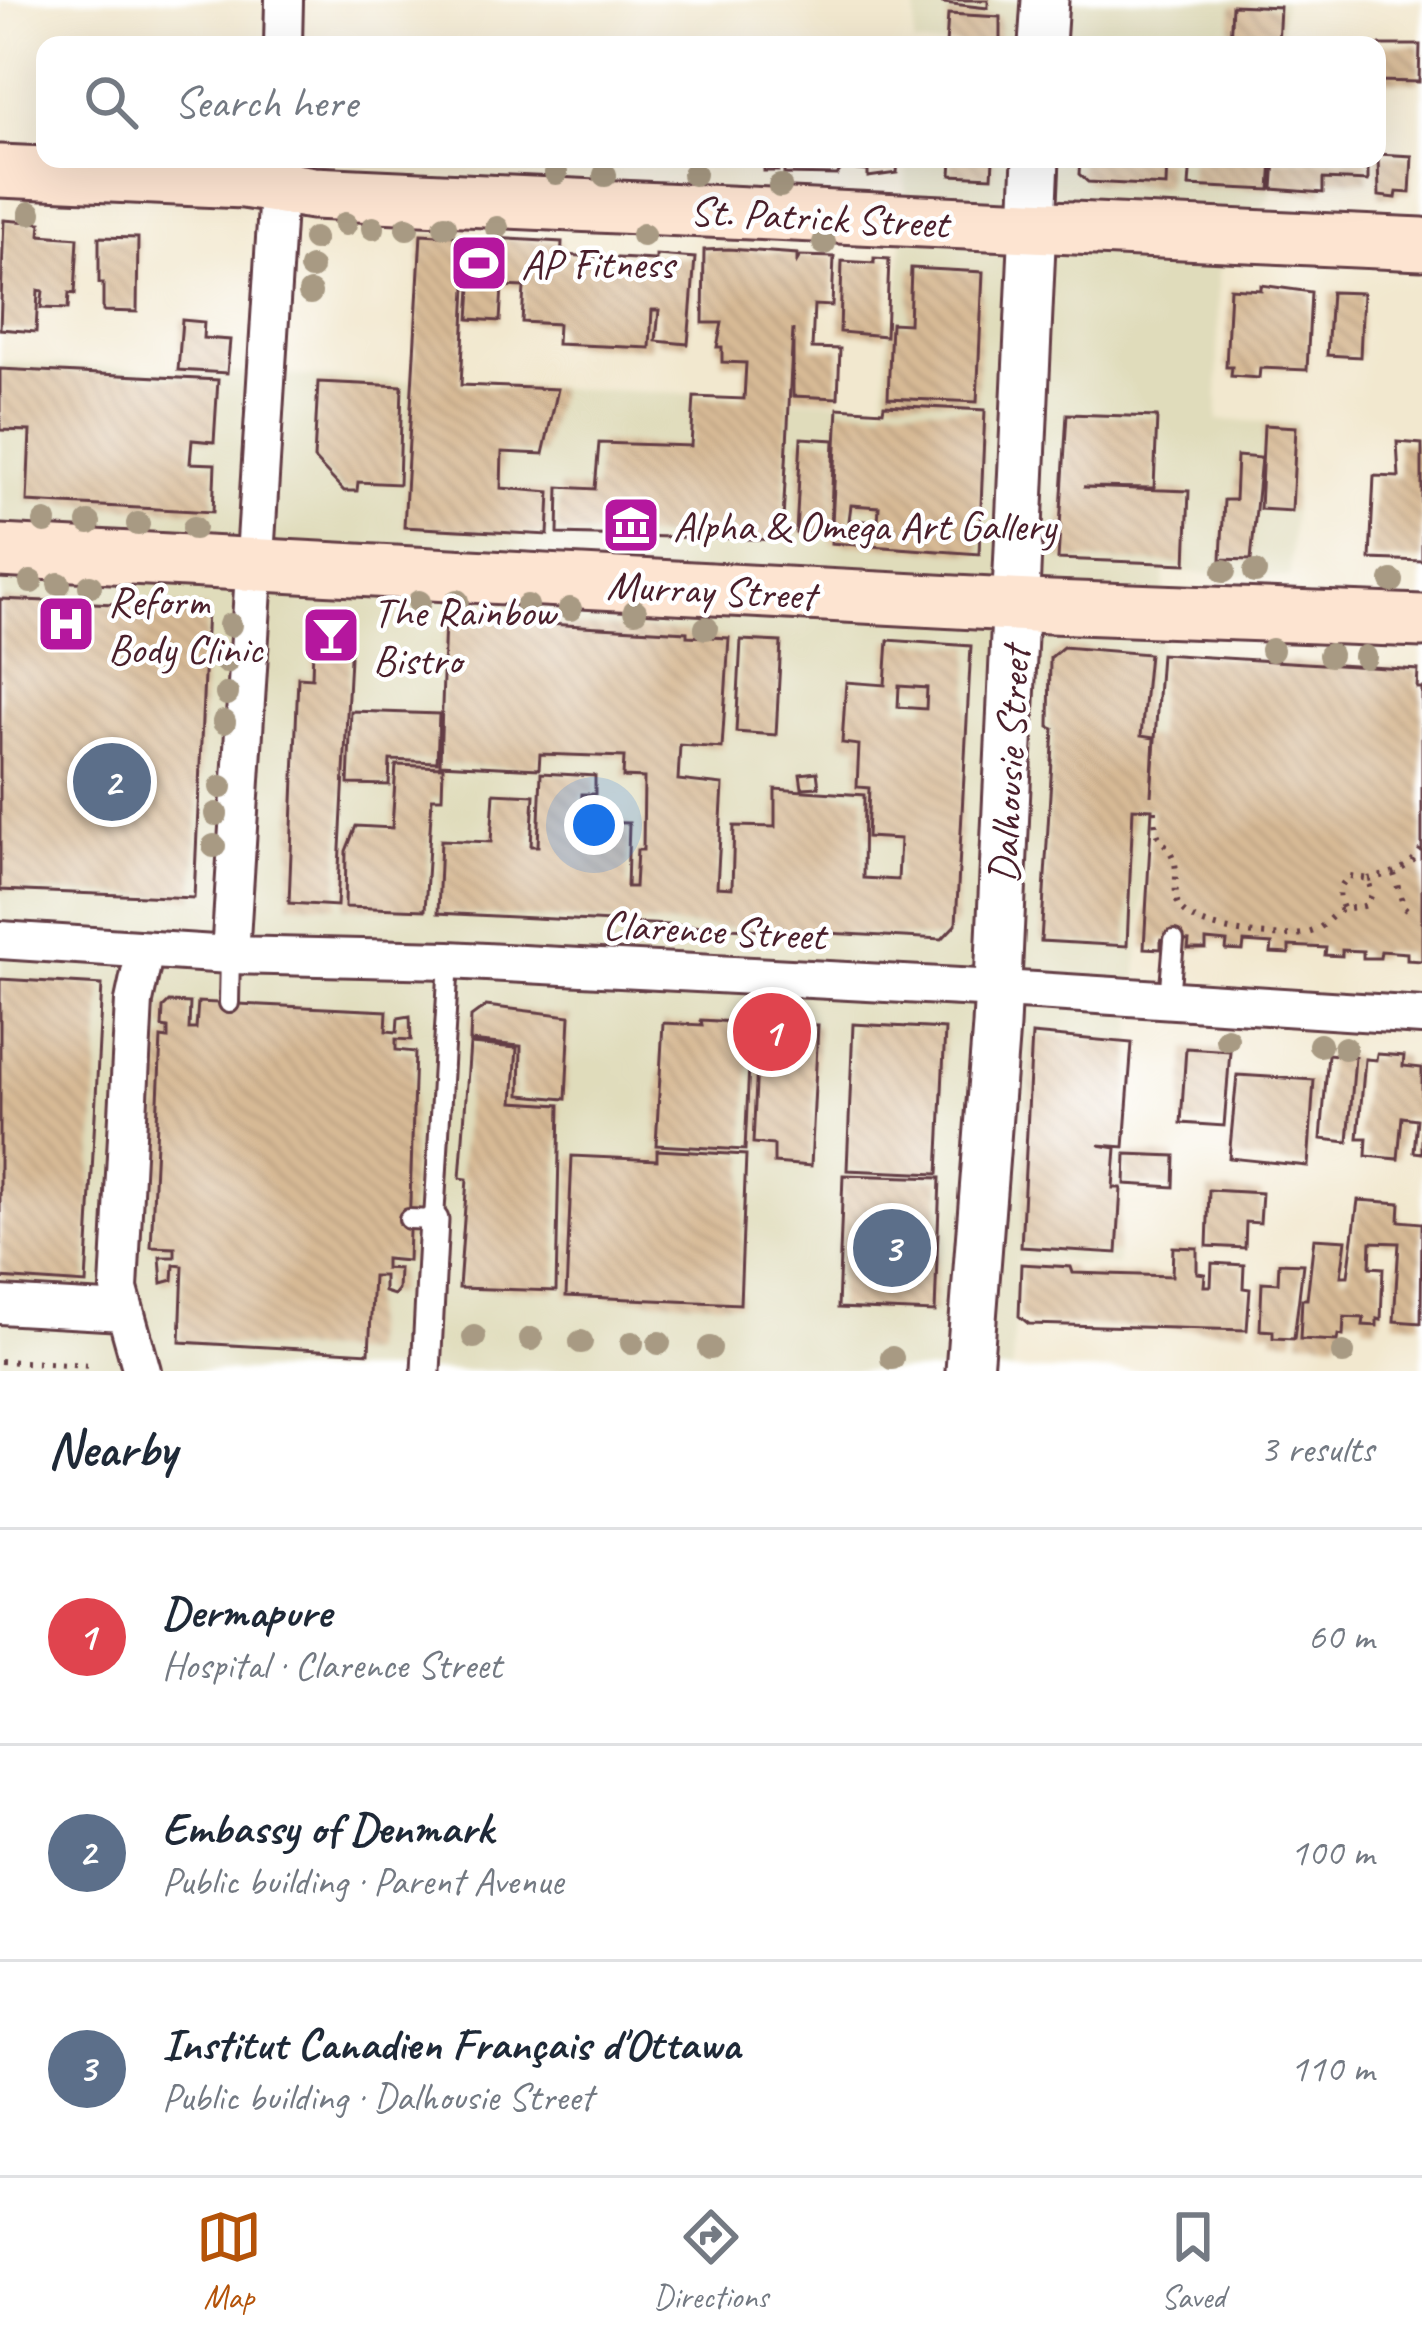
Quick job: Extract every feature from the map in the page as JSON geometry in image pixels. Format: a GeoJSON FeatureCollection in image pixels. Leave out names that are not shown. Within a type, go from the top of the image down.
{"type":"FeatureCollection","features":[{"type":"Feature","properties":{"kind":"main road","name":"St. Patrick Street"},"geometry":{"type":"LineString","coordinates":[[0,171],[279,173],[313,193],[1422,244]]}},
{"type":"Feature","properties":{"kind":"main road","name":"Murray Street"},"geometry":{"type":"LineString","coordinates":[[0,551],[1422,621]]}},
{"type":"Feature","properties":{"kind":"street"},"geometry":{"type":"LineString","coordinates":[[283,36],[284,0]]}},
{"type":"Feature","properties":{"kind":"street"},"geometry":{"type":"LineString","coordinates":[[1043,36],[1045,0]]}},
{"type":"Feature","properties":{"kind":"street","name":"Dalhousie Street"},"geometry":{"type":"LineString","coordinates":[[970,1371],[1018,604],[1036,168]]}},
{"type":"Feature","properties":{"kind":"street"},"geometry":{"type":"LineString","coordinates":[[230,955],[279,173]]}},
{"type":"Feature","properties":{"kind":"street","name":"Clarence Street"},"geometry":{"type":"LineString","coordinates":[[0,940],[230,955],[449,960],[997,989],[1422,1016]]}},
{"type":"Feature","properties":{"kind":"street"},"geometry":{"type":"LineString","coordinates":[[142,1371],[119,1289],[134,1001],[145,950]]}},
{"type":"Feature","properties":{"kind":"street"},"geometry":{"type":"LineString","coordinates":[[422,1220],[426,1371]]}},
{"type":"Feature","properties":{"kind":"street"},"geometry":{"type":"LineString","coordinates":[[0,1305],[123,1312]]}},
{"type":"Feature","properties":{"kind":"lane"},"geometry":{"type":"LineString","coordinates":[[1169,999],[1174,940]]}},
{"type":"Feature","properties":{"kind":"lane"},"geometry":{"type":"LineString","coordinates":[[229,1003],[230,955]]}},
{"type":"Feature","properties":{"kind":"lane"},"geometry":{"type":"LineString","coordinates":[[422,1220],[449,960]]}},
{"type":"Feature","properties":{"kind":"path"},"geometry":{"type":"LineString","coordinates":[[1155,810],[1155,836],[1174,858],[1177,902],[1203,926],[1305,935],[1325,926],[1342,908],[1367,905],[1372,894],[1368,879]]}},
{"type":"Feature","properties":{"kind":"path"},"geometry":{"type":"LineString","coordinates":[[1342,908],[1338,895],[1342,882],[1350,876],[1368,879],[1394,874],[1415,860],[1422,848]]}},
{"type":"Feature","properties":{"kind":"path"},"geometry":{"type":"LineString","coordinates":[[1394,874],[1403,908],[1412,915]]}},
{"type":"Feature","properties":{"kind":"path"},"geometry":{"type":"LineString","coordinates":[[0,1360],[93,1365]]}},
{"type":"Feature","properties":{"kind":"shaded area"},"geometry":{"type":"Polygon","coordinates":[[[916,0],[1284,0],[1282,36],[914,36],[916,0]]]}},
{"type":"Feature","properties":{"kind":"shaded area"},"geometry":{"type":"Polygon","coordinates":[[[906,168],[1272,168],[1271,195],[1218,272],[1218,420],[1297,423],[1290,578],[1165,571],[1117,1265],[1018,1258],[1012,1371],[0,1371],[0,362],[884,403],[889,319],[898,317],[906,168]]]}},
{"type":"Feature","properties":{"kind":"building"},"geometry":{"type":"Polygon","coordinates":[[[988,0],[988,8],[943,3],[988,0]]]}},
{"type":"Feature","properties":{"kind":"building"},"geometry":{"type":"Polygon","coordinates":[[[1232,5],[1280,7],[1278,36],[1230,36],[1232,5]]]}},
{"type":"Feature","properties":{"kind":"building"},"geometry":{"type":"Polygon","coordinates":[[[948,14],[1000,17],[1000,36],[947,36],[948,14]]]}},
{"type":"Feature","properties":{"kind":"building"},"geometry":{"type":"Polygon","coordinates":[[[1386,45],[1420,45],[1419,82],[1386,81],[1386,45]]]}},
{"type":"Feature","properties":{"kind":"building"},"geometry":{"type":"Polygon","coordinates":[[[1386,154],[1412,156],[1410,193],[1397,192],[1396,198],[1379,196],[1378,168],[1386,168],[1386,154]]]}},
{"type":"Feature","properties":{"kind":"building"},"geometry":{"type":"Polygon","coordinates":[[[784,168],[841,168],[837,175],[784,174],[784,168]]]}},
{"type":"Feature","properties":{"kind":"building"},"geometry":{"type":"Polygon","coordinates":[[[897,168],[897,173],[868,177],[868,171],[857,170],[897,168]]]}},
{"type":"Feature","properties":{"kind":"building"},"geometry":{"type":"Polygon","coordinates":[[[951,168],[992,168],[992,177],[951,175],[951,168]]]}},
{"type":"Feature","properties":{"kind":"building"},"geometry":{"type":"Polygon","coordinates":[[[1079,168],[1167,168],[1166,186],[1088,182],[1079,168]]]}},
{"type":"Feature","properties":{"kind":"building"},"geometry":{"type":"Polygon","coordinates":[[[1190,168],[1271,168],[1270,190],[1189,186],[1190,168]]]}},
{"type":"Feature","properties":{"kind":"building"},"geometry":{"type":"Polygon","coordinates":[[[1274,168],[1368,168],[1368,181],[1323,179],[1323,193],[1273,189],[1274,168]]]}},
{"type":"Feature","properties":{"kind":"building"},"geometry":{"type":"Polygon","coordinates":[[[4,220],[41,223],[40,235],[78,238],[75,294],[69,293],[68,309],[41,308],[43,291],[38,290],[36,332],[0,329],[4,220]]]}},
{"type":"Feature","properties":{"kind":"building"},"geometry":{"type":"Polygon","coordinates":[[[421,234],[562,242],[561,261],[563,255],[654,260],[656,266],[656,255],[695,258],[688,344],[656,341],[659,310],[652,310],[650,348],[557,344],[558,324],[522,322],[524,287],[502,286],[500,321],[469,319],[471,287],[466,287],[461,385],[558,389],[543,454],[502,452],[501,488],[550,492],[548,535],[404,527],[421,234]]]}},
{"type":"Feature","properties":{"kind":"building"},"geometry":{"type":"Polygon","coordinates":[[[99,237],[138,238],[137,312],[103,311],[99,237]]]}},
{"type":"Feature","properties":{"kind":"building"},"geometry":{"type":"Polygon","coordinates":[[[704,250],[797,254],[797,261],[800,256],[834,257],[832,306],[814,305],[812,348],[840,349],[838,398],[793,396],[793,329],[782,540],[558,534],[559,487],[595,489],[599,443],[691,446],[694,397],[744,399],[746,363],[722,362],[722,347],[717,347],[722,323],[703,323],[704,250]]]}},
{"type":"Feature","properties":{"kind":"building"},"geometry":{"type":"Polygon","coordinates":[[[874,258],[889,259],[886,336],[840,332],[842,261],[874,263],[874,258]]]}},
{"type":"Feature","properties":{"kind":"building"},"geometry":{"type":"Polygon","coordinates":[[[911,268],[983,272],[977,402],[888,398],[891,323],[909,324],[911,268]]]}},
{"type":"Feature","properties":{"kind":"building"},"geometry":{"type":"Polygon","coordinates":[[[1261,285],[1311,292],[1307,370],[1260,368],[1259,378],[1231,376],[1232,367],[1226,367],[1230,288],[1261,290],[1261,285]]]}},
{"type":"Feature","properties":{"kind":"building"},"geometry":{"type":"Polygon","coordinates":[[[1331,292],[1363,293],[1360,357],[1327,355],[1331,292]]]}},
{"type":"Feature","properties":{"kind":"building"},"geometry":{"type":"Polygon","coordinates":[[[182,320],[204,322],[203,338],[230,340],[227,373],[178,370],[182,320]]]}},
{"type":"Feature","properties":{"kind":"building"},"geometry":{"type":"Polygon","coordinates":[[[0,369],[218,380],[214,442],[192,440],[190,463],[215,464],[213,512],[27,502],[30,431],[0,430],[0,369]]]}},
{"type":"Feature","properties":{"kind":"building"},"geometry":{"type":"Polygon","coordinates":[[[318,382],[402,386],[399,484],[358,482],[357,491],[344,491],[314,459],[318,382]]]}},
{"type":"Feature","properties":{"kind":"building"},"geometry":{"type":"Polygon","coordinates":[[[884,405],[985,410],[979,554],[831,543],[838,408],[883,411],[884,405]],[[851,505],[849,520],[878,522],[879,507],[851,505]]]}},
{"type":"Feature","properties":{"kind":"building"},"geometry":{"type":"Polygon","coordinates":[[[1067,414],[1157,417],[1154,488],[1083,487],[1189,491],[1186,564],[1058,559],[1067,414]]]}},
{"type":"Feature","properties":{"kind":"building"},"geometry":{"type":"Polygon","coordinates":[[[1264,425],[1296,427],[1292,511],[1260,509],[1264,425]]]}},
{"type":"Feature","properties":{"kind":"building"},"geometry":{"type":"Polygon","coordinates":[[[801,438],[834,440],[830,535],[796,533],[801,438]]]}},
{"type":"Feature","properties":{"kind":"building"},"geometry":{"type":"Polygon","coordinates":[[[1397,442],[1422,444],[1422,561],[1370,559],[1374,476],[1399,477],[1397,442]]]}},
{"type":"Feature","properties":{"kind":"building"},"geometry":{"type":"Polygon","coordinates":[[[1237,456],[1261,458],[1251,560],[1221,559],[1224,500],[1235,500],[1237,456]]]}},
{"type":"Feature","properties":{"kind":"building"},"geometry":{"type":"Polygon","coordinates":[[[0,599],[207,608],[194,898],[0,890],[0,599]]]}},
{"type":"Feature","properties":{"kind":"building"},"geometry":{"type":"Polygon","coordinates":[[[314,617],[352,619],[337,906],[289,903],[298,677],[312,678],[314,617]]]}},
{"type":"Feature","properties":{"kind":"building"},"geometry":{"type":"Polygon","coordinates":[[[445,618],[729,638],[722,748],[680,745],[678,780],[723,785],[717,887],[732,888],[734,826],[775,827],[775,789],[864,795],[863,878],[898,880],[900,839],[867,837],[869,788],[857,787],[859,745],[842,743],[846,682],[885,685],[888,640],[971,646],[956,924],[942,939],[438,913],[441,840],[491,842],[494,793],[534,795],[531,846],[538,846],[541,773],[595,776],[595,794],[582,794],[580,822],[629,823],[627,887],[635,887],[637,850],[643,850],[644,778],[623,777],[624,757],[540,754],[539,769],[440,764],[445,618]],[[899,686],[898,707],[926,709],[927,688],[899,686]]]}},
{"type":"Feature","properties":{"kind":"building"},"geometry":{"type":"Polygon","coordinates":[[[741,640],[781,642],[776,735],[736,732],[741,640]]]}},
{"type":"Feature","properties":{"kind":"building"},"geometry":{"type":"Polygon","coordinates":[[[1063,647],[1149,654],[1141,736],[1154,738],[1151,796],[1161,654],[1418,670],[1417,688],[1422,688],[1422,961],[1407,960],[1407,953],[1381,951],[1380,958],[1363,958],[1363,951],[1325,955],[1326,948],[1289,946],[1289,954],[1271,953],[1272,944],[1244,942],[1243,951],[1226,950],[1227,942],[1206,940],[1206,949],[1188,949],[1189,941],[1161,939],[1161,949],[1144,948],[1152,809],[1133,808],[1127,946],[1041,941],[1054,729],[1049,727],[1050,658],[1063,647]]]}},
{"type":"Feature","properties":{"kind":"building"},"geometry":{"type":"Polygon","coordinates":[[[351,711],[439,714],[437,762],[390,760],[389,785],[348,784],[351,711]]]}},
{"type":"Feature","properties":{"kind":"building"},"geometry":{"type":"Polygon","coordinates":[[[396,765],[443,767],[442,798],[432,798],[425,910],[345,907],[346,851],[356,826],[392,828],[396,765]]]}},
{"type":"Feature","properties":{"kind":"building"},"geometry":{"type":"Polygon","coordinates":[[[817,772],[819,787],[802,788],[800,774],[817,772]]]}},
{"type":"Feature","properties":{"kind":"building"},"geometry":{"type":"Polygon","coordinates":[[[0,979],[102,985],[86,1284],[0,1278],[0,979]]]}},
{"type":"Feature","properties":{"kind":"building"},"geometry":{"type":"Polygon","coordinates":[[[169,1002],[190,1003],[189,1029],[196,1029],[198,1002],[387,1011],[386,1031],[397,1032],[398,1018],[410,1016],[411,1040],[396,1039],[396,1050],[415,1052],[408,1261],[385,1259],[385,1268],[399,1269],[394,1295],[384,1292],[384,1276],[373,1276],[369,1353],[180,1342],[183,1266],[174,1265],[173,1280],[162,1283],[160,1257],[175,1257],[175,1248],[151,1247],[161,1038],[168,1039],[168,1028],[162,1027],[163,1008],[169,1002]]]}},
{"type":"Feature","properties":{"kind":"building"},"geometry":{"type":"Polygon","coordinates":[[[486,1006],[570,1016],[566,1099],[520,1095],[521,1046],[470,1041],[471,1017],[486,1006]]]}},
{"type":"Feature","properties":{"kind":"building"},"geometry":{"type":"Polygon","coordinates":[[[701,1020],[751,1023],[745,1150],[656,1145],[663,1023],[702,1025],[701,1020]]]}},
{"type":"Feature","properties":{"kind":"building"},"geometry":{"type":"Polygon","coordinates":[[[759,1024],[818,1025],[811,1166],[774,1163],[774,1145],[753,1143],[759,1024]]]}},
{"type":"Feature","properties":{"kind":"building"},"geometry":{"type":"Polygon","coordinates":[[[853,1024],[945,1029],[938,1174],[847,1170],[853,1024]]]}},
{"type":"Feature","properties":{"kind":"building"},"geometry":{"type":"Polygon","coordinates":[[[1032,1034],[1132,1043],[1124,1147],[1099,1145],[1116,1148],[1113,1188],[1121,1188],[1117,1253],[1021,1247],[1032,1034]]]}},
{"type":"Feature","properties":{"kind":"building"},"geometry":{"type":"Polygon","coordinates":[[[470,1044],[517,1048],[513,1102],[560,1105],[556,1291],[459,1288],[467,1179],[460,1178],[470,1044]]]}},
{"type":"Feature","properties":{"kind":"building"},"geometry":{"type":"Polygon","coordinates":[[[1186,1048],[1230,1051],[1224,1126],[1181,1123],[1186,1048]]]}},
{"type":"Feature","properties":{"kind":"building"},"geometry":{"type":"Polygon","coordinates":[[[1328,1054],[1355,1057],[1348,1142],[1321,1139],[1328,1054]]]}},
{"type":"Feature","properties":{"kind":"building"},"geometry":{"type":"Polygon","coordinates":[[[1377,1054],[1404,1056],[1403,1066],[1422,1068],[1422,1153],[1414,1152],[1417,1119],[1402,1117],[1398,1159],[1366,1156],[1367,1138],[1358,1138],[1365,1059],[1376,1060],[1377,1054]]]}},
{"type":"Feature","properties":{"kind":"building"},"geometry":{"type":"Polygon","coordinates":[[[1237,1075],[1314,1080],[1308,1166],[1229,1158],[1237,1075]]]}},
{"type":"Feature","properties":{"kind":"building"},"geometry":{"type":"Polygon","coordinates":[[[657,1150],[746,1155],[740,1304],[566,1296],[572,1156],[657,1160],[657,1150]]]}},
{"type":"Feature","properties":{"kind":"building"},"geometry":{"type":"Polygon","coordinates":[[[1126,1154],[1175,1156],[1174,1187],[1125,1184],[1126,1154]]]}},
{"type":"Feature","properties":{"kind":"building"},"geometry":{"type":"Polygon","coordinates":[[[843,1175],[940,1178],[935,1312],[838,1308],[843,1175]]]}},
{"type":"Feature","properties":{"kind":"building"},"geometry":{"type":"Polygon","coordinates":[[[1209,1190],[1262,1193],[1260,1223],[1246,1222],[1245,1248],[1207,1246],[1209,1190]]]}},
{"type":"Feature","properties":{"kind":"building"},"geometry":{"type":"Polygon","coordinates":[[[1358,1200],[1400,1203],[1399,1221],[1422,1223],[1421,1323],[1394,1321],[1399,1243],[1371,1242],[1370,1267],[1383,1268],[1377,1326],[1363,1325],[1364,1318],[1344,1317],[1343,1336],[1338,1335],[1337,1341],[1300,1339],[1314,1238],[1346,1240],[1341,1276],[1348,1276],[1358,1200]]]}},
{"type":"Feature","properties":{"kind":"building"},"geometry":{"type":"Polygon","coordinates":[[[1173,1247],[1197,1248],[1197,1273],[1205,1274],[1204,1286],[1211,1286],[1212,1263],[1244,1265],[1243,1288],[1250,1289],[1247,1330],[1029,1324],[1019,1316],[1021,1264],[1071,1267],[1073,1273],[1172,1276],[1173,1247]]]}},
{"type":"Feature","properties":{"kind":"building"},"geometry":{"type":"Polygon","coordinates":[[[1279,1263],[1303,1264],[1294,1339],[1273,1338],[1273,1331],[1260,1330],[1262,1282],[1278,1283],[1279,1263]]]}},
{"type":"Feature","properties":{"kind":"place","name":"AP Fitness"},"geometry":{"type":"Point","coordinates":[479,263]}},
{"type":"Feature","properties":{"kind":"place","name":"Alpha & Omega Art Gallery"},"geometry":{"type":"Point","coordinates":[631,525]}},
{"type":"Feature","properties":{"kind":"place","name":"Reform Body Clinic"},"geometry":{"type":"Point","coordinates":[66,624]}},
{"type":"Feature","properties":{"kind":"place","name":"The Rainbow Bistro"},"geometry":{"type":"Point","coordinates":[331,635]}},
{"type":"Feature","properties":{"kind":"place","name":"Embassy of Denmark"},"geometry":{"type":"Point","coordinates":[112,782]}},
{"type":"Feature","properties":{"kind":"place","name":"Dermapure"},"geometry":{"type":"Point","coordinates":[772,1032]}},
{"type":"Feature","properties":{"kind":"place","name":"Institut Canadien Français d'Ottawa"},"geometry":{"type":"Point","coordinates":[892,1248]}}]}
